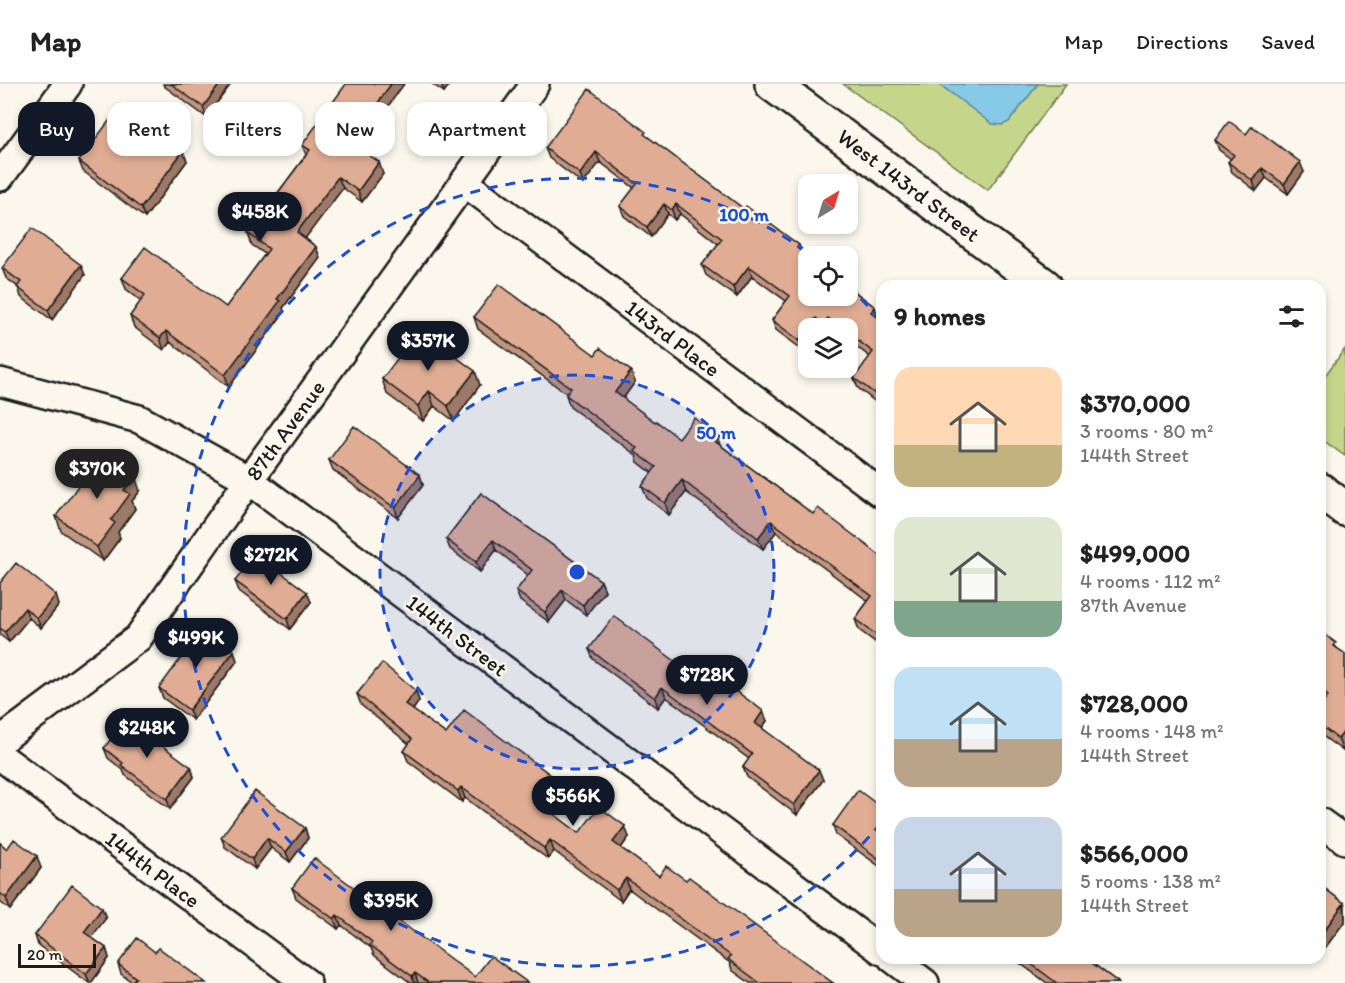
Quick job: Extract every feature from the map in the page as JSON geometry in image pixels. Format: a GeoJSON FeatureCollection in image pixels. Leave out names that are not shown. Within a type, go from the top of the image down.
{"type":"FeatureCollection","features":[{"type":"Feature","properties":{"kind":"main road","name":"West 143rd Street"},"geometry":{"type":"LineString","coordinates":[[772,84],[1037,280]]}},
{"type":"Feature","properties":{"kind":"main road"},"geometry":{"type":"LineString","coordinates":[[1326,495],[1345,509]]}},
{"type":"Feature","properties":{"kind":"street"},"geometry":{"type":"LineString","coordinates":[[0,177],[68,84]]}},
{"type":"Feature","properties":{"kind":"street","name":"87th Avenue"},"geometry":{"type":"LineString","coordinates":[[0,741],[138,638],[249,480],[536,84]]}},
{"type":"Feature","properties":{"kind":"street","name":"143rd Place"},"geometry":{"type":"LineString","coordinates":[[464,182],[876,490]]}},
{"type":"Feature","properties":{"kind":"street","name":"144th Street"},"geometry":{"type":"LineString","coordinates":[[0,382],[139,419],[249,480],[876,947]]}},
{"type":"Feature","properties":{"kind":"street","name":"144th Place"},"geometry":{"type":"LineString","coordinates":[[0,756],[307,983]]}},
{"type":"Feature","properties":{"kind":"street"},"geometry":{"type":"LineString","coordinates":[[1326,826],[1345,840]]}},
{"type":"Feature","properties":{"kind":"street"},"geometry":{"type":"LineString","coordinates":[[900,964],[925,983]]}},
{"type":"Feature","properties":{"kind":"green space"},"geometry":{"type":"Polygon","coordinates":[[[843,84],[1066,84],[988,190],[843,84]]]}},
{"type":"Feature","properties":{"kind":"green space"},"geometry":{"type":"Polygon","coordinates":[[[1345,349],[1345,456],[1326,442],[1326,374],[1345,349]]]}},
{"type":"Feature","properties":{"kind":"water"},"geometry":{"type":"Polygon","coordinates":[[[939,84],[1038,84],[1009,122],[1002,125],[992,124],[939,84]]]}},
{"type":"Feature","properties":{"kind":"building"},"geometry":{"type":"Polygon","coordinates":[[[171,84],[220,84],[207,102],[203,102],[203,107],[171,84]]]}},
{"type":"Feature","properties":{"kind":"building"},"geometry":{"type":"Polygon","coordinates":[[[346,84],[391,84],[379,102],[333,102],[346,84]]]}},
{"type":"Feature","properties":{"kind":"building"},"geometry":{"type":"Polygon","coordinates":[[[589,89],[646,132],[644,134],[744,209],[746,206],[799,245],[797,248],[798,306],[858,306],[858,294],[875,307],[871,312],[876,316],[876,394],[854,378],[858,378],[858,373],[873,352],[858,341],[858,318],[798,318],[798,339],[772,320],[790,296],[749,266],[733,287],[702,265],[722,239],[676,204],[672,210],[664,204],[647,227],[620,206],[637,184],[596,152],[580,174],[547,149],[547,145],[589,89]]]}},
{"type":"Feature","properties":{"kind":"building"},"geometry":{"type":"Polygon","coordinates":[[[1229,121],[1246,134],[1252,126],[1300,162],[1284,184],[1262,168],[1253,181],[1228,162],[1234,155],[1215,140],[1229,121]]]}},
{"type":"Feature","properties":{"kind":"building"},"geometry":{"type":"Polygon","coordinates":[[[107,124],[107,156],[179,156],[141,208],[79,161],[83,156],[95,156],[95,140],[107,124]]]}},
{"type":"Feature","properties":{"kind":"building"},"geometry":{"type":"Polygon","coordinates":[[[315,127],[315,156],[370,156],[379,162],[358,191],[338,177],[297,232],[316,247],[277,299],[280,301],[225,375],[166,331],[160,338],[130,316],[145,295],[122,278],[145,247],[226,307],[269,249],[248,233],[310,150],[303,144],[315,127]]]}},
{"type":"Feature","properties":{"kind":"building"},"geometry":{"type":"Polygon","coordinates":[[[32,228],[81,265],[48,310],[17,287],[21,282],[2,268],[32,228]]]}},
{"type":"Feature","properties":{"kind":"building"},"geometry":{"type":"Polygon","coordinates":[[[499,284],[595,355],[600,348],[631,371],[615,392],[655,422],[679,438],[694,418],[716,434],[712,439],[813,514],[818,508],[876,552],[876,635],[855,619],[872,596],[771,521],[758,538],[682,480],[665,503],[642,486],[656,467],[634,451],[637,448],[566,395],[571,388],[474,317],[499,284]]]}},
{"type":"Feature","properties":{"kind":"building"},"geometry":{"type":"Polygon","coordinates":[[[419,330],[475,371],[448,406],[429,391],[418,406],[382,379],[419,330]]]}},
{"type":"Feature","properties":{"kind":"building"},"geometry":{"type":"Polygon","coordinates":[[[354,426],[420,475],[395,508],[329,460],[354,426]]]}},
{"type":"Feature","properties":{"kind":"building"},"geometry":{"type":"Polygon","coordinates":[[[103,452],[135,476],[124,490],[130,494],[111,520],[115,523],[97,547],[56,516],[103,452]]]}},
{"type":"Feature","properties":{"kind":"building"},"geometry":{"type":"Polygon","coordinates":[[[481,493],[601,581],[583,605],[562,590],[545,612],[516,591],[532,570],[493,540],[476,562],[446,539],[481,493]]]}},
{"type":"Feature","properties":{"kind":"building"},"geometry":{"type":"Polygon","coordinates":[[[256,554],[307,592],[287,619],[235,581],[256,554]]]}},
{"type":"Feature","properties":{"kind":"building"},"geometry":{"type":"Polygon","coordinates":[[[16,563],[56,595],[37,618],[25,608],[5,632],[0,628],[0,583],[16,563]]]}},
{"type":"Feature","properties":{"kind":"building"},"geometry":{"type":"Polygon","coordinates":[[[614,616],[690,672],[698,663],[763,711],[755,723],[819,770],[794,805],[743,767],[752,754],[662,687],[655,698],[589,649],[614,616]]]}},
{"type":"Feature","properties":{"kind":"building"},"geometry":{"type":"Polygon","coordinates":[[[203,628],[234,651],[189,710],[159,688],[203,628]]]}},
{"type":"Feature","properties":{"kind":"building"},"geometry":{"type":"Polygon","coordinates":[[[1326,636],[1336,643],[1334,646],[1345,654],[1345,730],[1338,739],[1326,730],[1326,699],[1328,696],[1326,694],[1326,636]]]}},
{"type":"Feature","properties":{"kind":"building"},"geometry":{"type":"Polygon","coordinates":[[[382,663],[416,691],[405,704],[446,734],[464,710],[559,781],[542,805],[579,833],[599,807],[625,826],[613,842],[659,876],[666,866],[686,880],[689,877],[833,983],[760,983],[728,959],[731,956],[626,878],[617,890],[550,840],[544,848],[461,787],[458,791],[404,751],[412,739],[357,694],[382,663]]]}},
{"type":"Feature","properties":{"kind":"building"},"geometry":{"type":"Polygon","coordinates":[[[126,719],[191,767],[167,799],[121,765],[123,763],[104,748],[126,719]]]}},
{"type":"Feature","properties":{"kind":"building"},"geometry":{"type":"Polygon","coordinates":[[[858,790],[876,804],[876,857],[833,825],[858,790]]]}},
{"type":"Feature","properties":{"kind":"building"},"geometry":{"type":"Polygon","coordinates":[[[255,791],[305,828],[286,852],[267,838],[252,859],[221,837],[255,791]]]}},
{"type":"Feature","properties":{"kind":"building"},"geometry":{"type":"Polygon","coordinates":[[[14,839],[37,856],[6,898],[0,893],[0,843],[7,849],[14,839]]]}},
{"type":"Feature","properties":{"kind":"building"},"geometry":{"type":"Polygon","coordinates":[[[314,858],[475,977],[491,956],[528,983],[429,983],[415,973],[412,976],[370,945],[372,942],[337,915],[334,919],[292,888],[314,858]]]}},
{"type":"Feature","properties":{"kind":"building"},"geometry":{"type":"Polygon","coordinates":[[[72,885],[102,908],[84,932],[106,948],[86,974],[35,935],[72,885]]]}},
{"type":"Feature","properties":{"kind":"building"},"geometry":{"type":"Polygon","coordinates":[[[1326,890],[1344,903],[1326,928],[1326,890]]]}},
{"type":"Feature","properties":{"kind":"building"},"geometry":{"type":"Polygon","coordinates":[[[137,938],[155,952],[159,948],[206,983],[132,983],[136,978],[118,964],[137,938]]]}},
{"type":"Feature","properties":{"kind":"building"},"geometry":{"type":"Polygon","coordinates":[[[1031,964],[1093,964],[1119,983],[1057,983],[1031,964]]]}}]}
